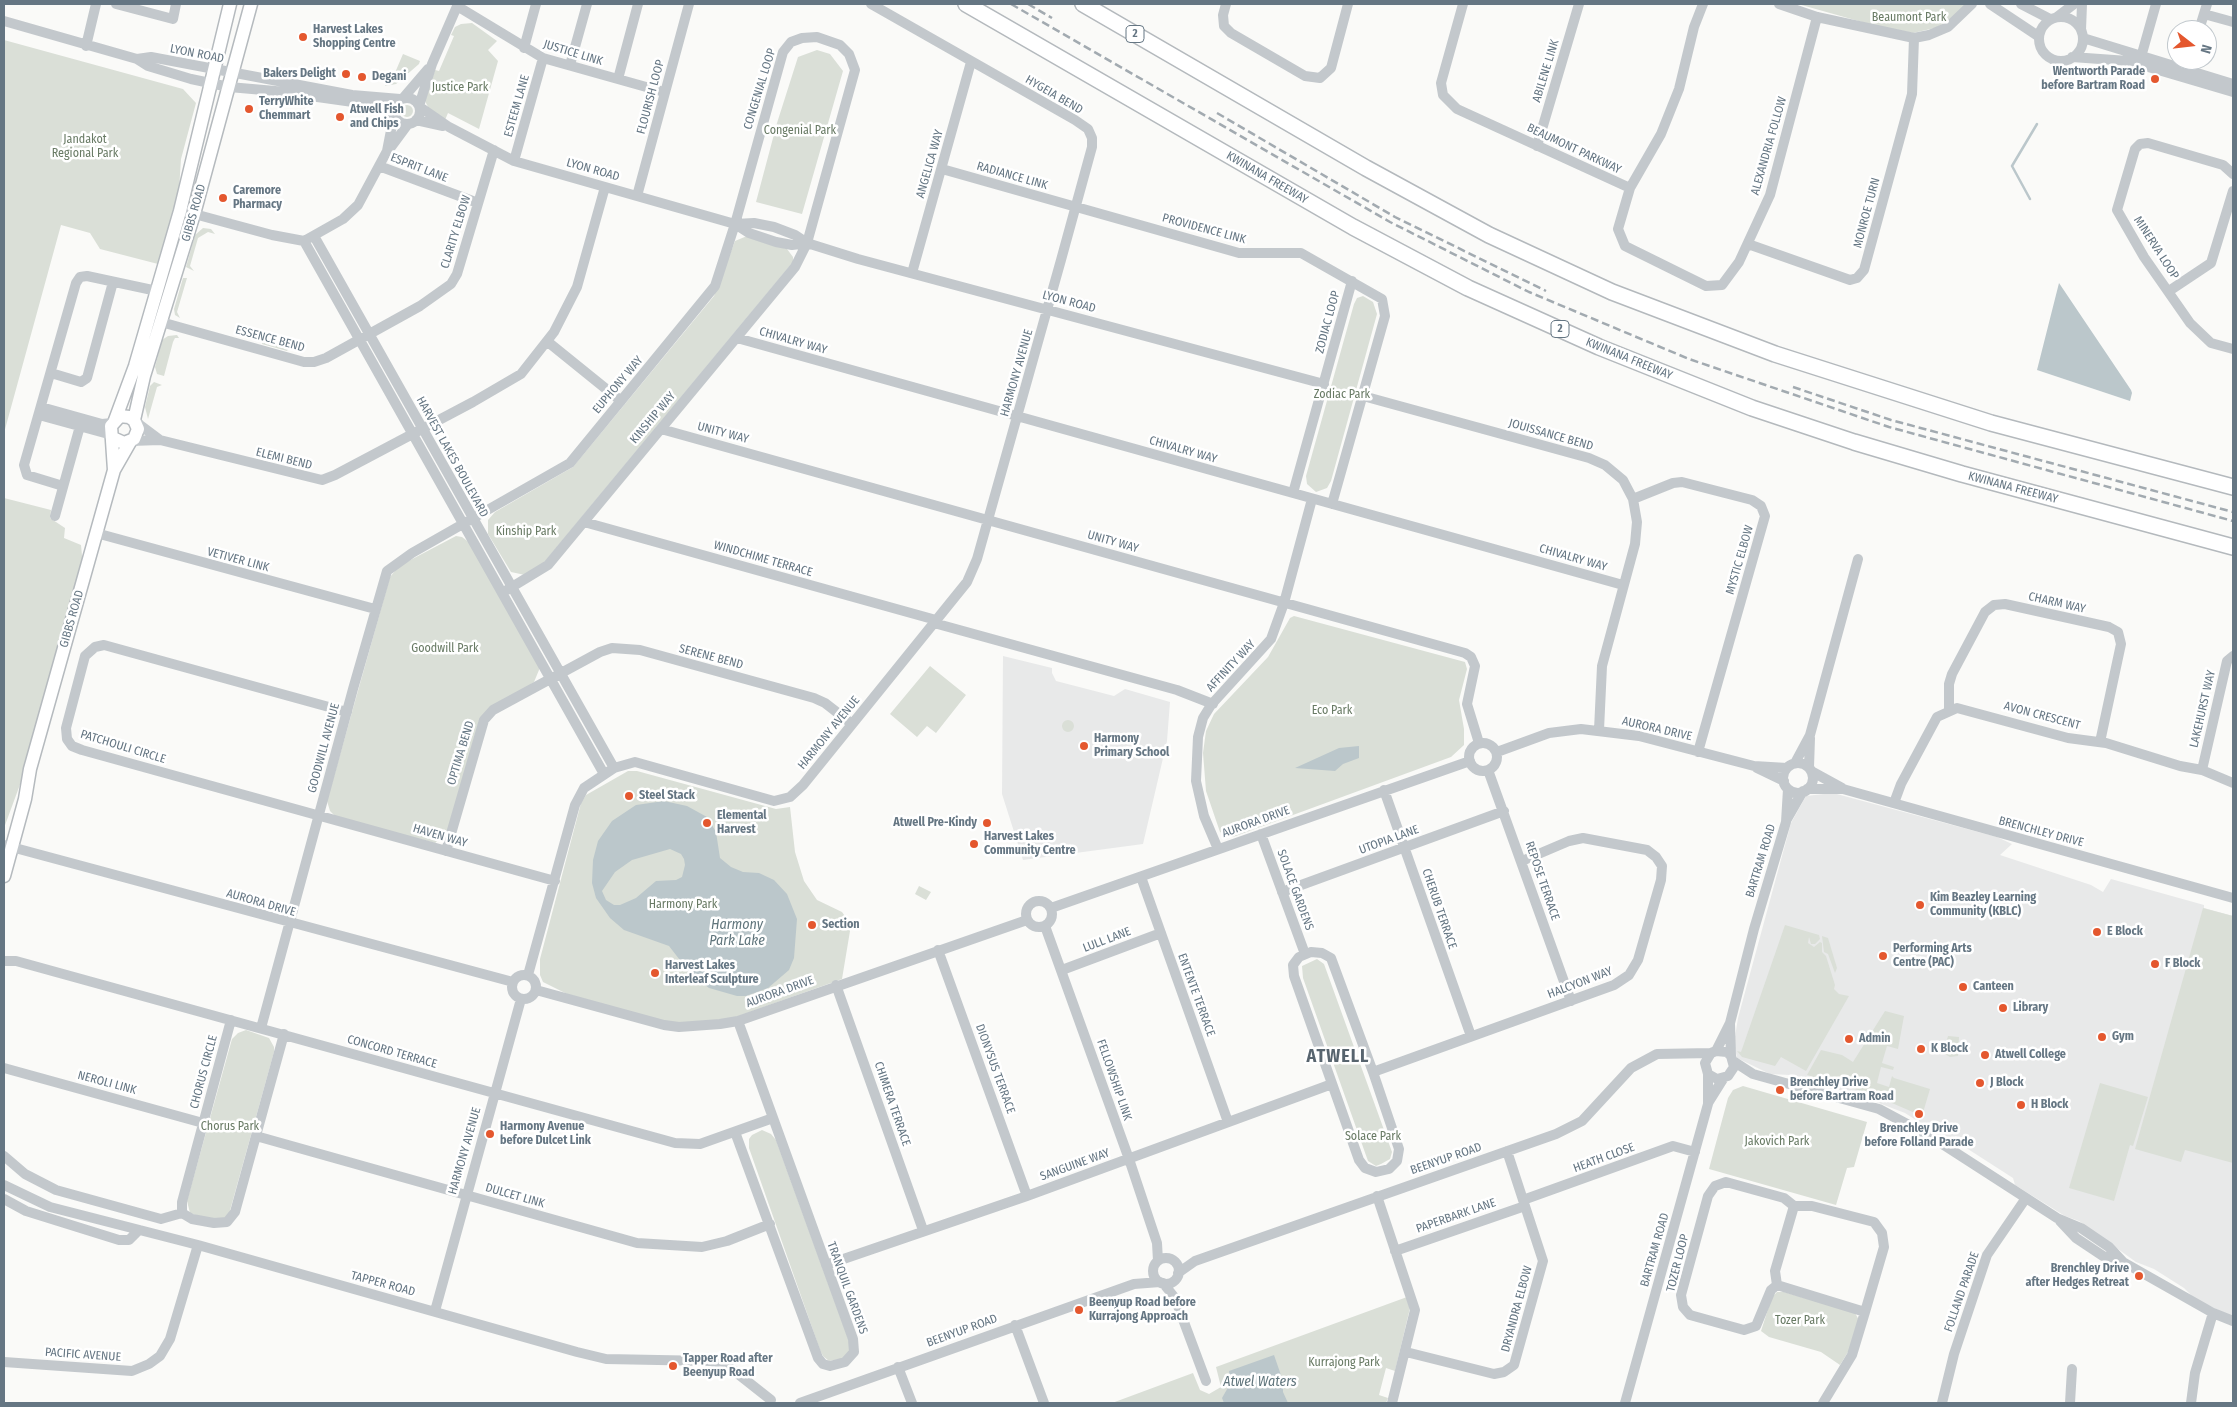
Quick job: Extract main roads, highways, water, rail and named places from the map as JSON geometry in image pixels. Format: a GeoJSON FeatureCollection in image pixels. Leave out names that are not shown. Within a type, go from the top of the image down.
{"type":"FeatureCollection","features":[{"type":"Feature","properties":{"kind":"highway","name":"KWINANA FREEWAY"},"geometry":{"type":"LineString","coordinates":[[966,4],[1352,227],[1468,288],[1599,346],[1752,408],[1854,442],[2233,547]]}},
{"type":"Feature","properties":{"kind":"highway","name":"2"},"geometry":{"type":"LineString","coordinates":[[1083,4],[1374,173],[1489,235],[1612,292],[1775,354],[1990,423],[2233,487]]}},
{"type":"Feature","properties":{"kind":"highway","name":"2"},"geometry":{"type":"LineString","coordinates":[[1100,4],[1132,25],[1149,42]]}},
{"type":"Feature","properties":{"kind":"main road","name":"GIBBS ROAD"},"geometry":{"type":"LineString","coordinates":[[114,470],[113,429],[157,291],[180,210],[230,4]]}},
{"type":"Feature","properties":{"kind":"main road","name":"GIBBS ROAD"},"geometry":{"type":"LineString","coordinates":[[135,421],[138,400],[194,214],[251,4]]}},
{"type":"Feature","properties":{"kind":"main road"},"geometry":{"type":"LineString","coordinates":[[123,416],[135,421],[137,433],[130,442],[121,443],[113,429],[123,416]]}},
{"type":"Feature","properties":{"kind":"main road","name":"GIBBS ROAD"},"geometry":{"type":"LineString","coordinates":[[4,876],[6,845],[25,799],[30,769],[114,470],[130,442]]}},
{"type":"Feature","properties":{"kind":"water"},"geometry":{"type":"Polygon","coordinates":[[[2059,283],[2131,390],[2130,401],[2037,370],[2059,283]]]}},
{"type":"Feature","properties":{"kind":"water"},"geometry":{"type":"Polygon","coordinates":[[[1359,746],[1359,758],[1343,764],[1335,771],[1295,768],[1339,748],[1359,746]]]}},
{"type":"Feature","properties":{"kind":"water","name":"Harmony Park Lake"},"geometry":{"type":"Polygon","coordinates":[[[664,801],[687,806],[707,817],[716,832],[720,858],[731,867],[743,872],[759,873],[774,880],[787,894],[797,919],[794,958],[789,970],[768,988],[746,996],[737,996],[709,988],[690,973],[669,946],[624,930],[610,918],[596,898],[592,883],[593,860],[598,841],[612,821],[636,805],[664,801]],[[670,849],[632,860],[615,872],[602,891],[606,900],[614,905],[620,905],[636,898],[656,881],[676,880],[682,877],[685,865],[681,854],[670,849]]]}},
{"type":"Feature","properties":{"kind":"water","name":"Atwel Waters"},"geometry":{"type":"Polygon","coordinates":[[[1274,1355],[1283,1381],[1283,1392],[1288,1403],[1224,1403],[1222,1398],[1230,1384],[1229,1371],[1274,1355]]]}},
{"type":"Feature","properties":{"kind":"waterway"},"geometry":{"type":"LineString","coordinates":[[2030,199],[2012,166],[2037,124]]}},
{"type":"Feature","properties":{"kind":"railway"},"geometry":{"type":"LineString","coordinates":[[1011,4],[1390,222],[1529,292],[1689,359],[1889,427],[2233,521]]}},
{"type":"Feature","properties":{"kind":"railway"},"geometry":{"type":"LineString","coordinates":[[1028,4],[1052,18]]}},
{"type":"Feature","properties":{"kind":"railway"},"geometry":{"type":"LineString","coordinates":[[1217,113],[1395,217],[1546,291]]}},
{"type":"Feature","properties":{"kind":"railway"},"geometry":{"type":"LineString","coordinates":[[1793,387],[1891,420],[2233,512]]}},
{"type":"Feature","properties":{"kind":"place","name":"Harvest Lakes Shopping Centre"},"geometry":{"type":"Point","coordinates":[303,37]}},
{"type":"Feature","properties":{"kind":"place","name":"Bakers Delight"},"geometry":{"type":"Point","coordinates":[346,74]}},
{"type":"Feature","properties":{"kind":"place","name":"Degani"},"geometry":{"type":"Point","coordinates":[362,77]}},
{"type":"Feature","properties":{"kind":"place","name":"Wentworth Parade before Bartram Road"},"geometry":{"type":"Point","coordinates":[2155,79]}},
{"type":"Feature","properties":{"kind":"place","name":"TerryWhite Chemmart"},"geometry":{"type":"Point","coordinates":[249,109]}},
{"type":"Feature","properties":{"kind":"place","name":"Atwell Fish and Chips"},"geometry":{"type":"Point","coordinates":[340,117]}},
{"type":"Feature","properties":{"kind":"place","name":"Caremore Pharmacy"},"geometry":{"type":"Point","coordinates":[223,198]}},
{"type":"Feature","properties":{"kind":"place","name":"Harmony Primary School"},"geometry":{"type":"Point","coordinates":[1084,746]}},
{"type":"Feature","properties":{"kind":"place","name":"Steel Stack"},"geometry":{"type":"Point","coordinates":[629,796]}},
{"type":"Feature","properties":{"kind":"place","name":"Elemental Harvest"},"geometry":{"type":"Point","coordinates":[707,823]}},
{"type":"Feature","properties":{"kind":"place","name":"Atwell Pre-Kindy"},"geometry":{"type":"Point","coordinates":[987,823]}},
{"type":"Feature","properties":{"kind":"place","name":"Harvest Lakes Community Centre"},"geometry":{"type":"Point","coordinates":[974,844]}},
{"type":"Feature","properties":{"kind":"place","name":"Kim Beazley Learning Community (KBLC)"},"geometry":{"type":"Point","coordinates":[1920,905]}},
{"type":"Feature","properties":{"kind":"place","name":"Section"},"geometry":{"type":"Point","coordinates":[812,925]}},
{"type":"Feature","properties":{"kind":"place","name":"E Block"},"geometry":{"type":"Point","coordinates":[2097,932]}},
{"type":"Feature","properties":{"kind":"place","name":"Performing Arts Centre (PAC)"},"geometry":{"type":"Point","coordinates":[1883,956]}},
{"type":"Feature","properties":{"kind":"place","name":"F Block"},"geometry":{"type":"Point","coordinates":[2155,964]}},
{"type":"Feature","properties":{"kind":"place","name":"Harvest Lakes Interleaf Sculpture"},"geometry":{"type":"Point","coordinates":[655,973]}},
{"type":"Feature","properties":{"kind":"place","name":"Canteen"},"geometry":{"type":"Point","coordinates":[1963,987]}},
{"type":"Feature","properties":{"kind":"place","name":"Library"},"geometry":{"type":"Point","coordinates":[2003,1008]}},
{"type":"Feature","properties":{"kind":"place","name":"Gym"},"geometry":{"type":"Point","coordinates":[2102,1037]}},
{"type":"Feature","properties":{"kind":"place","name":"Admin"},"geometry":{"type":"Point","coordinates":[1849,1039]}},
{"type":"Feature","properties":{"kind":"place","name":"K Block"},"geometry":{"type":"Point","coordinates":[1921,1049]}},
{"type":"Feature","properties":{"kind":"place","name":"Atwell College"},"geometry":{"type":"Point","coordinates":[1985,1055]}},
{"type":"Feature","properties":{"kind":"place","name":"J Block"},"geometry":{"type":"Point","coordinates":[1980,1083]}},
{"type":"Feature","properties":{"kind":"place","name":"Brenchley Drive before Bartram Road"},"geometry":{"type":"Point","coordinates":[1780,1090]}},
{"type":"Feature","properties":{"kind":"place","name":"H Block"},"geometry":{"type":"Point","coordinates":[2021,1105]}},
{"type":"Feature","properties":{"kind":"place","name":"Brenchley Drive before Folland Parade"},"geometry":{"type":"Point","coordinates":[1919,1114]}},
{"type":"Feature","properties":{"kind":"place","name":"Harmony Avenue before Dulcet Link"},"geometry":{"type":"Point","coordinates":[490,1134]}},
{"type":"Feature","properties":{"kind":"place","name":"Brenchley Drive after Hedges Retreat"},"geometry":{"type":"Point","coordinates":[2139,1276]}},
{"type":"Feature","properties":{"kind":"place","name":"Beenyup Road before Kurrajong Approach"},"geometry":{"type":"Point","coordinates":[1079,1310]}},
{"type":"Feature","properties":{"kind":"place","name":"Tapper Road after Beenyup Road"},"geometry":{"type":"Point","coordinates":[673,1366]}},
{"type":"Feature","properties":{"kind":"district","name":"ATWELL"},"geometry":{"type":"Point","coordinates":[1338,1057]}},
{"type":"Feature","properties":{"kind":"park label","name":"Beaumont Park"},"geometry":{"type":"Point","coordinates":[1909,18]}},
{"type":"Feature","properties":{"kind":"park label","name":"Justice Park"},"geometry":{"type":"Point","coordinates":[460,88]}},
{"type":"Feature","properties":{"kind":"park label","name":"Congenial Park"},"geometry":{"type":"Point","coordinates":[800,131]}},
{"type":"Feature","properties":{"kind":"park label","name":"Jandakot Regional Park"},"geometry":{"type":"Point","coordinates":[85,147]}},
{"type":"Feature","properties":{"kind":"park label","name":"Zodiac Park"},"geometry":{"type":"Point","coordinates":[1342,395]}},
{"type":"Feature","properties":{"kind":"park label","name":"Kinship Park"},"geometry":{"type":"Point","coordinates":[526,532]}},
{"type":"Feature","properties":{"kind":"park label","name":"Goodwill Park"},"geometry":{"type":"Point","coordinates":[445,649]}},
{"type":"Feature","properties":{"kind":"park label","name":"Eco Park"},"geometry":{"type":"Point","coordinates":[1332,711]}},
{"type":"Feature","properties":{"kind":"park label","name":"Harmony Park"},"geometry":{"type":"Point","coordinates":[683,905]}},
{"type":"Feature","properties":{"kind":"park label","name":"Chorus Park"},"geometry":{"type":"Point","coordinates":[230,1127]}},
{"type":"Feature","properties":{"kind":"park label","name":"Solace Park"},"geometry":{"type":"Point","coordinates":[1373,1137]}},
{"type":"Feature","properties":{"kind":"park label","name":"Jakovich Park"},"geometry":{"type":"Point","coordinates":[1777,1142]}},
{"type":"Feature","properties":{"kind":"park label","name":"Tozer Park"},"geometry":{"type":"Point","coordinates":[1800,1321]}},
{"type":"Feature","properties":{"kind":"park label","name":"Kurrajong Park"},"geometry":{"type":"Point","coordinates":[1344,1363]}}]}
